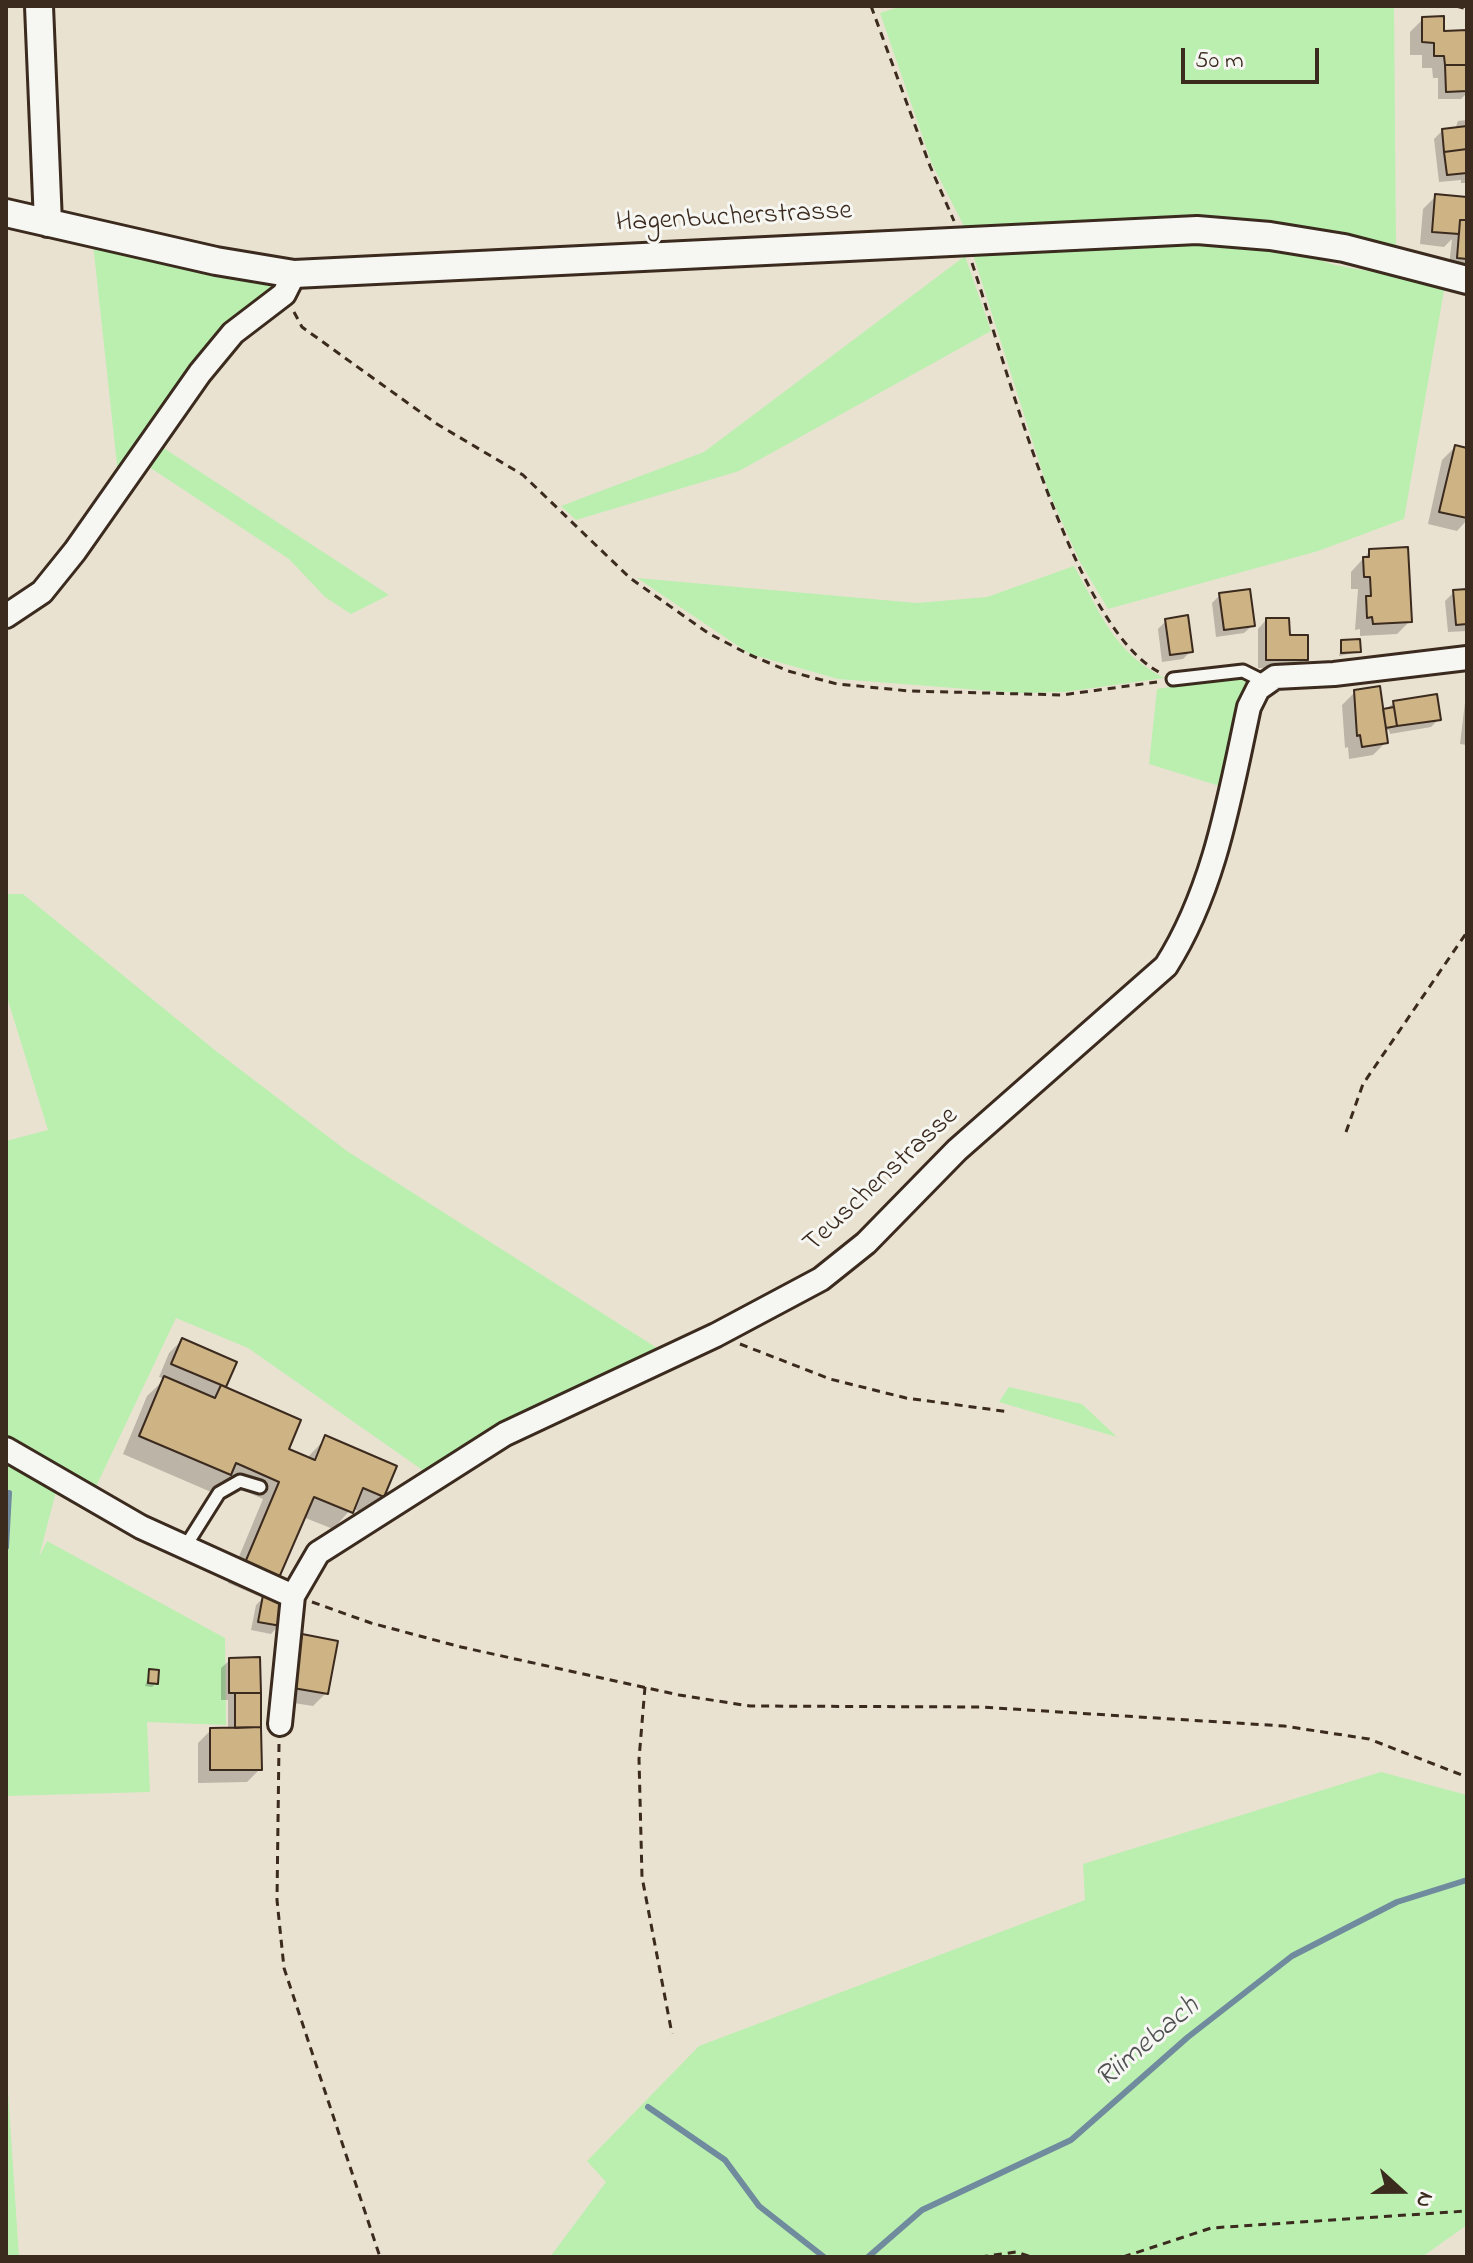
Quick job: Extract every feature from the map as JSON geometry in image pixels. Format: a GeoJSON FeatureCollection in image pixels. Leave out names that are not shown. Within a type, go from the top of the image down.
{"type":"FeatureCollection","features":[{"type":"Feature","properties":{"kind":"street"},"geometry":{"type":"LineString","coordinates":[[39,6],[48,223]]}},
{"type":"Feature","properties":{"kind":"street","name":"Hagenbucherstrasse"},"geometry":{"type":"LineString","coordinates":[[6,213],[216,261],[289,284],[964,239],[1197,230],[1270,236],[1344,248],[1467,280]]}},
{"type":"Feature","properties":{"kind":"street"},"geometry":{"type":"LineString","coordinates":[[6,616],[42,592],[75,551],[200,373],[233,333],[289,284]]}},
{"type":"Feature","properties":{"kind":"street"},"geometry":{"type":"LineString","coordinates":[[1265,682],[1275,677],[1334,674],[1467,658]]}},
{"type":"Feature","properties":{"kind":"street","name":"Teuschenstrasse"},"geometry":{"type":"LineString","coordinates":[[280,1724],[293,1596],[318,1553],[505,1434],[716,1335],[821,1279],[866,1243],[957,1150],[1166,966],[1187,933],[1205,889],[1249,707],[1265,682]]}},
{"type":"Feature","properties":{"kind":"street"},"geometry":{"type":"LineString","coordinates":[[6,1449],[141,1527],[293,1596]]}},
{"type":"Feature","properties":{"kind":"lane"},"geometry":{"type":"LineString","coordinates":[[1173,679],[1243,671],[1265,682]]}},
{"type":"Feature","properties":{"kind":"lane"},"geometry":{"type":"LineString","coordinates":[[185,1547],[219,1493],[240,1481],[260,1487]]}},
{"type":"Feature","properties":{"kind":"path"},"geometry":{"type":"LineString","coordinates":[[872,6],[930,166],[964,239],[1038,468],[1077,561],[1125,645],[1141,661],[1173,679]]}},
{"type":"Feature","properties":{"kind":"path"},"geometry":{"type":"LineString","coordinates":[[1456,6],[1467,9]]}},
{"type":"Feature","properties":{"kind":"path"},"geometry":{"type":"LineString","coordinates":[[289,284],[302,327],[437,424],[523,475],[630,578],[708,633],[748,654],[788,671],[837,684],[910,691],[1062,695],[1173,679]]}},
{"type":"Feature","properties":{"kind":"path"},"geometry":{"type":"LineString","coordinates":[[1346,1132],[1363,1084],[1467,932]]}},
{"type":"Feature","properties":{"kind":"path"},"geometry":{"type":"LineString","coordinates":[[716,1335],[830,1379],[906,1398],[1010,1412]]}},
{"type":"Feature","properties":{"kind":"path"},"geometry":{"type":"LineString","coordinates":[[332,1608],[371,1623],[461,1647],[750,1706],[980,1707],[1284,1726],[1369,1739],[1467,1777]]}},
{"type":"Feature","properties":{"kind":"path"},"geometry":{"type":"LineString","coordinates":[[645,1687],[639,1759],[642,1877],[672,2034]]}},
{"type":"Feature","properties":{"kind":"path"},"geometry":{"type":"LineString","coordinates":[[280,1724],[277,1900],[284,1968],[380,2257]]}},
{"type":"Feature","properties":{"kind":"path"},"geometry":{"type":"LineString","coordinates":[[1123,2257],[1211,2228],[1467,2211]]}},
{"type":"Feature","properties":{"kind":"path"},"geometry":{"type":"LineString","coordinates":[[980,2257],[1016,2252],[1032,2257]]}},
{"type":"Feature","properties":{"kind":"green space"},"geometry":{"type":"Polygon","coordinates":[[[902,6],[1394,6],[1396,249],[1366,239],[1316,236],[967,232],[932,164],[880,13],[902,6]]]}},
{"type":"Feature","properties":{"kind":"green space"},"geometry":{"type":"Polygon","coordinates":[[[1196,240],[1271,244],[1335,265],[1445,285],[1404,519],[1318,551],[1108,609],[1079,560],[1048,490],[971,248],[1196,240]]]}},
{"type":"Feature","properties":{"kind":"green space"},"geometry":{"type":"Polygon","coordinates":[[[93,244],[272,281],[277,291],[119,483],[93,244]]]}},
{"type":"Feature","properties":{"kind":"green space"},"geometry":{"type":"Polygon","coordinates":[[[965,256],[991,331],[739,471],[576,520],[561,506],[704,452],[965,256]]]}},
{"type":"Feature","properties":{"kind":"green space"},"geometry":{"type":"Polygon","coordinates":[[[159,445],[389,595],[351,614],[325,597],[289,559],[146,465],[159,445]]]}},
{"type":"Feature","properties":{"kind":"green space"},"geometry":{"type":"Polygon","coordinates":[[[1074,566],[1120,643],[1132,656],[1164,678],[1064,692],[1019,693],[838,679],[750,654],[637,578],[917,603],[987,597],[1074,566]]]}},
{"type":"Feature","properties":{"kind":"green space"},"geometry":{"type":"Polygon","coordinates":[[[1236,676],[1252,681],[1226,788],[1149,764],[1157,689],[1236,676]]]}},
{"type":"Feature","properties":{"kind":"green space"},"geometry":{"type":"Polygon","coordinates":[[[6,894],[23,894],[216,1051],[347,1151],[665,1353],[431,1476],[248,1348],[176,1318],[93,1493],[6,1442],[6,1141],[48,1130],[6,994],[6,894]]]}},
{"type":"Feature","properties":{"kind":"green space"},"geometry":{"type":"Polygon","coordinates":[[[1009,1387],[1082,1404],[1117,1437],[999,1402],[1009,1387]]]}},
{"type":"Feature","properties":{"kind":"green space"},"geometry":{"type":"Polygon","coordinates":[[[6,1449],[59,1480],[39,1557],[47,1541],[225,1638],[226,1725],[147,1722],[150,1792],[6,1796],[6,1449]]]}},
{"type":"Feature","properties":{"kind":"green space"},"geometry":{"type":"Polygon","coordinates":[[[1381,1772],[1467,1795],[1467,2225],[1422,2257],[550,2257],[606,2182],[587,2161],[699,2046],[1085,1900],[1083,1864],[1381,1772]]]}},
{"type":"Feature","properties":{"kind":"green space"},"geometry":{"type":"Polygon","coordinates":[[[6,2061],[19,2257],[6,2257],[6,2061]]]}},
{"type":"Feature","properties":{"kind":"building"},"geometry":{"type":"Polygon","coordinates":[[[1444,16],[1444,31],[1467,30],[1467,65],[1445,65],[1444,56],[1434,56],[1434,43],[1422,42],[1422,17],[1444,16]]]}},
{"type":"Feature","properties":{"kind":"building"},"geometry":{"type":"Polygon","coordinates":[[[1445,65],[1467,65],[1467,91],[1446,92],[1445,65]]]}},
{"type":"Feature","properties":{"kind":"building"},"geometry":{"type":"Polygon","coordinates":[[[1467,126],[1467,149],[1444,152],[1442,129],[1467,126]]]}},
{"type":"Feature","properties":{"kind":"building"},"geometry":{"type":"Polygon","coordinates":[[[1467,149],[1467,173],[1447,175],[1444,152],[1467,149]]]}},
{"type":"Feature","properties":{"kind":"building"},"geometry":{"type":"Polygon","coordinates":[[[1435,194],[1467,197],[1467,220],[1460,220],[1459,234],[1432,232],[1435,194]]]}},
{"type":"Feature","properties":{"kind":"building"},"geometry":{"type":"Polygon","coordinates":[[[1460,220],[1467,220],[1467,259],[1457,258],[1460,220]]]}},
{"type":"Feature","properties":{"kind":"building"},"geometry":{"type":"Polygon","coordinates":[[[1455,445],[1467,448],[1467,518],[1439,512],[1455,445]]]}},
{"type":"Feature","properties":{"kind":"building"},"geometry":{"type":"Polygon","coordinates":[[[1408,547],[1412,622],[1373,624],[1372,617],[1367,618],[1366,596],[1371,596],[1370,577],[1364,577],[1363,557],[1369,557],[1369,549],[1408,547]]]}},
{"type":"Feature","properties":{"kind":"building"},"geometry":{"type":"Polygon","coordinates":[[[1250,589],[1255,626],[1224,630],[1219,593],[1250,589]]]}},
{"type":"Feature","properties":{"kind":"building"},"geometry":{"type":"Polygon","coordinates":[[[1467,589],[1467,624],[1456,625],[1453,590],[1467,589]]]}},
{"type":"Feature","properties":{"kind":"building"},"geometry":{"type":"Polygon","coordinates":[[[1188,615],[1193,652],[1170,655],[1165,619],[1188,615]]]}},
{"type":"Feature","properties":{"kind":"building"},"geometry":{"type":"Polygon","coordinates":[[[1266,618],[1289,618],[1290,635],[1308,635],[1308,660],[1266,660],[1266,618]]]}},
{"type":"Feature","properties":{"kind":"building"},"geometry":{"type":"Polygon","coordinates":[[[1360,639],[1361,652],[1341,653],[1341,640],[1360,639]]]}},
{"type":"Feature","properties":{"kind":"building"},"geometry":{"type":"Polygon","coordinates":[[[1380,686],[1388,743],[1362,747],[1360,735],[1357,736],[1354,690],[1380,686]]]}},
{"type":"Feature","properties":{"kind":"building"},"geometry":{"type":"Polygon","coordinates":[[[1437,694],[1441,720],[1397,726],[1393,701],[1437,694]]]}},
{"type":"Feature","properties":{"kind":"building"},"geometry":{"type":"Polygon","coordinates":[[[1394,707],[1397,726],[1386,728],[1383,709],[1394,707]]]}},
{"type":"Feature","properties":{"kind":"building"},"geometry":{"type":"Polygon","coordinates":[[[182,1338],[237,1362],[226,1387],[171,1364],[182,1338]]]}},
{"type":"Feature","properties":{"kind":"building"},"geometry":{"type":"Polygon","coordinates":[[[164,1376],[215,1398],[221,1385],[301,1420],[289,1449],[315,1460],[325,1435],[397,1466],[384,1497],[363,1488],[353,1513],[314,1497],[278,1580],[244,1565],[279,1482],[236,1463],[231,1475],[139,1436],[164,1376]]]}},
{"type":"Feature","properties":{"kind":"building"},"geometry":{"type":"Polygon","coordinates":[[[263,1595],[286,1599],[281,1626],[258,1622],[263,1595]]]}},
{"type":"Feature","properties":{"kind":"building"},"geometry":{"type":"Polygon","coordinates":[[[302,1634],[338,1641],[328,1694],[293,1688],[302,1634]]]}},
{"type":"Feature","properties":{"kind":"building"},"geometry":{"type":"Polygon","coordinates":[[[260,1657],[261,1693],[229,1693],[229,1658],[260,1657]]]}},
{"type":"Feature","properties":{"kind":"building"},"geometry":{"type":"Polygon","coordinates":[[[149,1669],[159,1670],[158,1684],[148,1683],[149,1669]]]}},
{"type":"Feature","properties":{"kind":"building"},"geometry":{"type":"Polygon","coordinates":[[[235,1693],[261,1693],[261,1727],[235,1728],[235,1693]]]}},
{"type":"Feature","properties":{"kind":"building"},"geometry":{"type":"Polygon","coordinates":[[[261,1727],[262,1770],[210,1770],[210,1728],[261,1727]]]}},
{"type":"Feature","properties":{"kind":"waterway"},"geometry":{"type":"LineString","coordinates":[[6,1547],[9,1493]]}},
{"type":"Feature","properties":{"kind":"waterway","name":"Riimebach"},"geometry":{"type":"LineString","coordinates":[[868,2257],[922,2210],[1071,2140],[1188,2037],[1292,1956],[1397,1902],[1467,1880]]}},
{"type":"Feature","properties":{"kind":"waterway"},"geometry":{"type":"LineString","coordinates":[[648,2107],[725,2160],[759,2206],[824,2257]]}}]}
